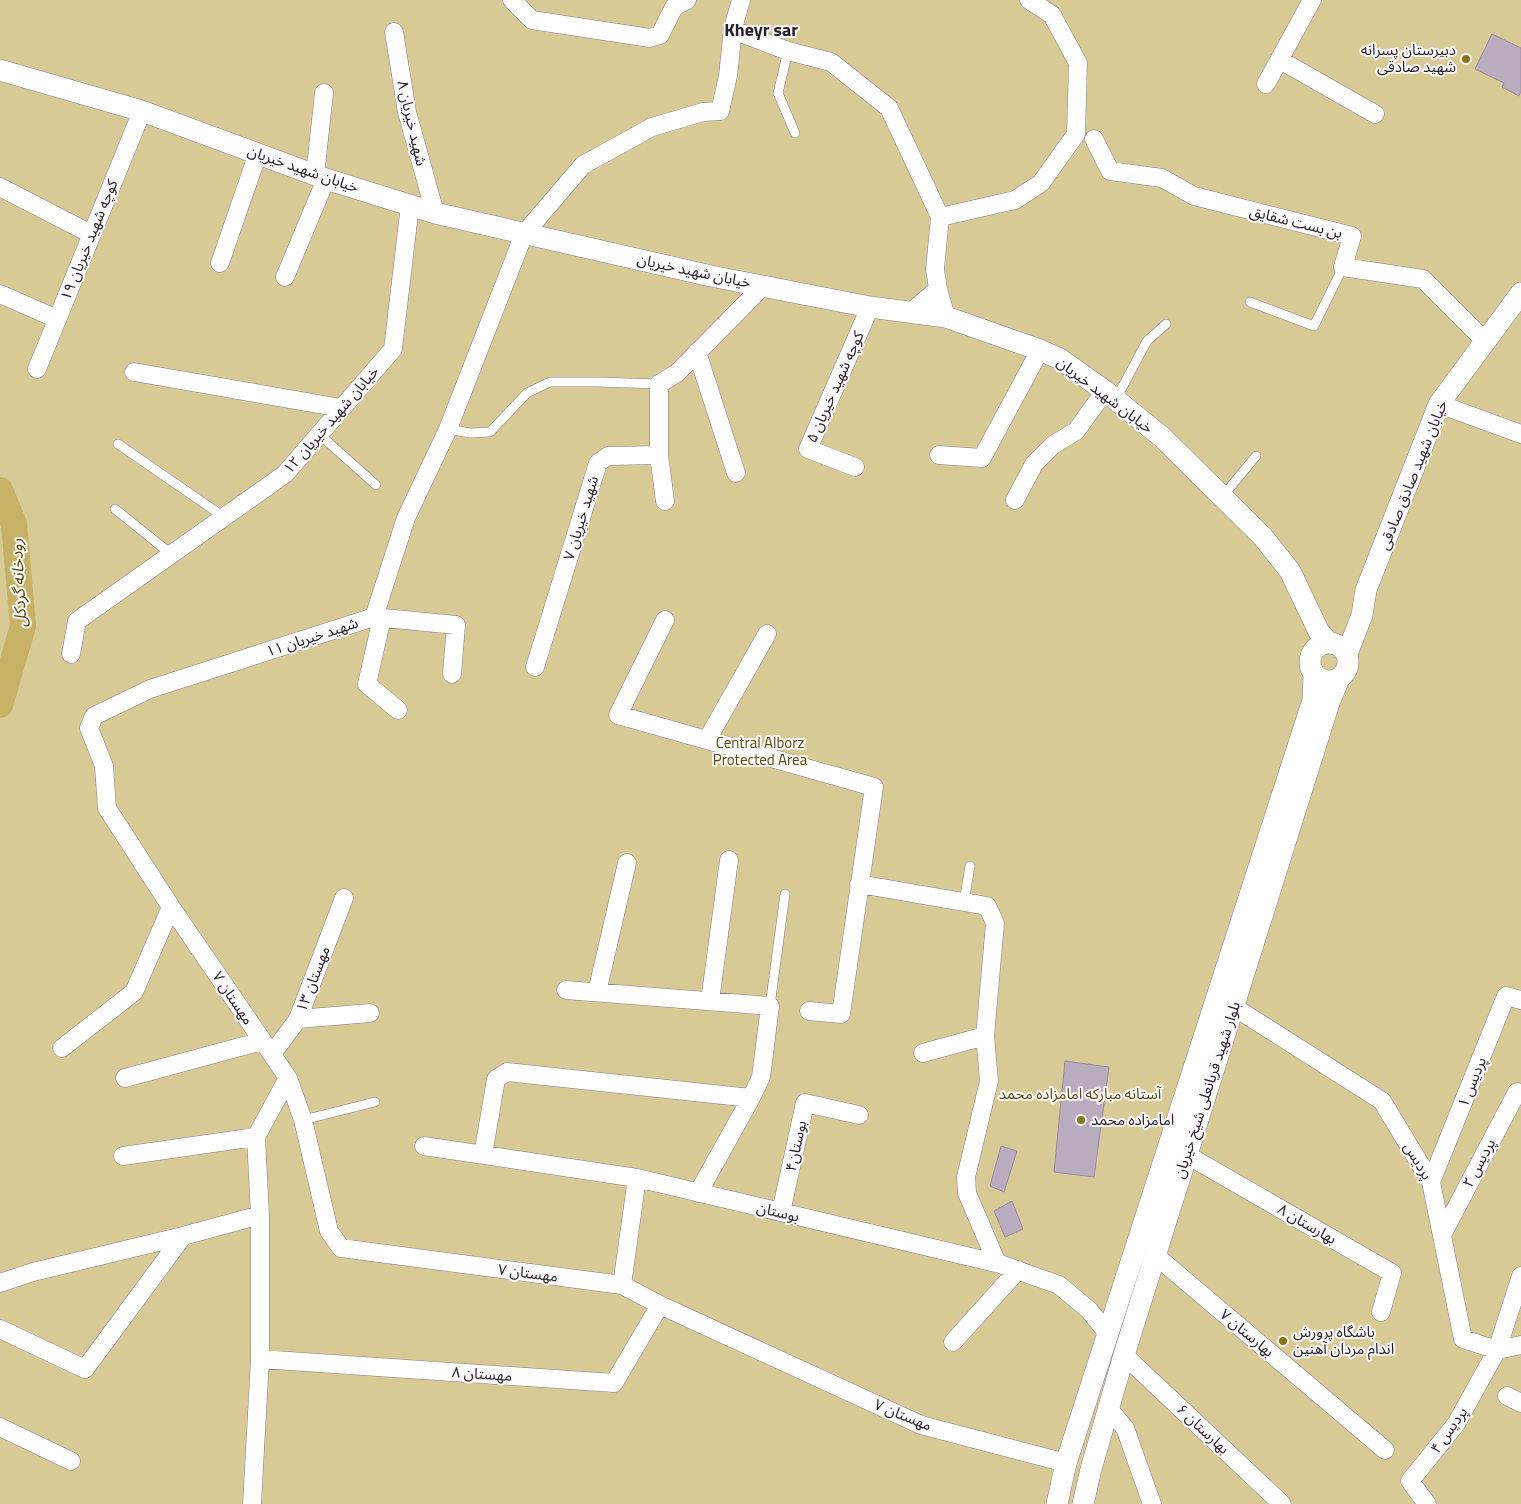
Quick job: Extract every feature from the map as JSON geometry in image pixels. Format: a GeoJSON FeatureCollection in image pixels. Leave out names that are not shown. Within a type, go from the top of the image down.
{"type":"FeatureCollection","features":[{"type":"Feature","properties":{"kind":"street"},"geometry":{"type":"LineString","coordinates":[[512,0],[532,20],[650,38],[660,35],[676,2]]}},
{"type":"Feature","properties":{"kind":"street"},"geometry":{"type":"LineString","coordinates":[[741,0],[733,30],[788,51],[831,62],[888,108],[940,217],[935,270],[946,317]]}},
{"type":"Feature","properties":{"kind":"street"},"geometry":{"type":"LineString","coordinates":[[940,217],[1015,200],[1042,183],[1076,134],[1078,63],[1052,16],[1028,0]]}},
{"type":"Feature","properties":{"kind":"street"},"geometry":{"type":"LineString","coordinates":[[1266,84],[1312,0]]}},
{"type":"Feature","properties":{"kind":"street","name":"شهید خیریان ۱۱"},"geometry":{"type":"LineString","coordinates":[[171,907],[107,808],[104,766],[89,728],[94,716],[150,688],[378,617],[406,518],[448,429],[524,234],[583,165],[652,127],[703,112],[720,111],[728,76],[733,30]]}},
{"type":"Feature","properties":{"kind":"street","name":"شهید خیریان ۸"},"geometry":{"type":"LineString","coordinates":[[394,32],[407,112],[434,213]]}},
{"type":"Feature","properties":{"kind":"street"},"geometry":{"type":"LineString","coordinates":[[1280,60],[1375,114]]}},
{"type":"Feature","properties":{"kind":"street","name":"خیابان شهید خیریان"},"geometry":{"type":"LineString","coordinates":[[0,70],[142,111],[320,176],[434,213],[711,276],[870,308],[946,317],[1040,350],[1060,359],[1111,395],[1162,437],[1263,537],[1290,571],[1303,601]]}},
{"type":"Feature","properties":{"kind":"street"},"geometry":{"type":"LineString","coordinates":[[285,277],[320,176],[324,93]]}},
{"type":"Feature","properties":{"kind":"street","name":"کوچه شهید خیریان ۱۹"},"geometry":{"type":"LineString","coordinates":[[37,369],[142,111]]}},
{"type":"Feature","properties":{"kind":"street","name":"بن بست شقایق"},"geometry":{"type":"LineString","coordinates":[[1094,139],[1110,171],[1162,178],[1194,196],[1352,236],[1343,267]]}},
{"type":"Feature","properties":{"kind":"street"},"geometry":{"type":"LineString","coordinates":[[220,264],[258,153]]}},
{"type":"Feature","properties":{"kind":"street"},"geometry":{"type":"LineString","coordinates":[[0,187],[91,234]]}},
{"type":"Feature","properties":{"kind":"street","name":"خیابان شهید خیریان ۱۲"},"geometry":{"type":"LineString","coordinates":[[71,654],[77,620],[285,474],[394,349],[410,205]]}},
{"type":"Feature","properties":{"kind":"street"},"geometry":{"type":"LineString","coordinates":[[1343,267],[1423,280],[1486,342]]}},
{"type":"Feature","properties":{"kind":"street"},"geometry":{"type":"LineString","coordinates":[[665,501],[659,455],[660,384],[677,373],[764,286]]}},
{"type":"Feature","properties":{"kind":"street"},"geometry":{"type":"LineString","coordinates":[[911,312],[938,289]]}},
{"type":"Feature","properties":{"kind":"street","name":"خیابان شهید صادق صادقی"},"geometry":{"type":"LineString","coordinates":[[1337,647],[1362,615],[1366,590],[1439,404],[1521,293]]}},
{"type":"Feature","properties":{"kind":"street"},"geometry":{"type":"LineString","coordinates":[[0,294],[56,320]]}},
{"type":"Feature","properties":{"kind":"street","name":"کوچه شهید خیریان ۵"},"geometry":{"type":"LineString","coordinates":[[855,466],[808,450],[870,308]]}},
{"type":"Feature","properties":{"kind":"street"},"geometry":{"type":"LineString","coordinates":[[939,455],[982,458],[1040,350]]}},
{"type":"Feature","properties":{"kind":"street"},"geometry":{"type":"LineString","coordinates":[[696,352],[736,473]]}},
{"type":"Feature","properties":{"kind":"street"},"geometry":{"type":"LineString","coordinates":[[134,372],[341,408]]}},
{"type":"Feature","properties":{"kind":"street"},"geometry":{"type":"LineString","coordinates":[[1015,500],[1034,464],[1053,445],[1076,431],[1111,395]]}},
{"type":"Feature","properties":{"kind":"street"},"geometry":{"type":"LineString","coordinates":[[1439,404],[1521,434]]}},
{"type":"Feature","properties":{"kind":"street","name":"شهید خیریان ۷"},"geometry":{"type":"LineString","coordinates":[[535,667],[598,463],[608,456],[659,455]]}},
{"type":"Feature","properties":{"kind":"street"},"geometry":{"type":"LineString","coordinates":[[1303,601],[1319,632],[1337,647],[1348,660],[1346,670],[1339,679],[1328,682],[1323,681],[1312,666],[1303,601]]}},
{"type":"Feature","properties":{"kind":"street"},"geometry":{"type":"LineString","coordinates":[[398,710],[367,684],[378,617],[456,625],[452,674]]}},
{"type":"Feature","properties":{"kind":"street"},"geometry":{"type":"LineString","coordinates":[[665,620],[618,715],[874,787],[840,1014],[809,1011]]}},
{"type":"Feature","properties":{"kind":"street"},"geometry":{"type":"LineString","coordinates":[[707,740],[767,634]]}},
{"type":"Feature","properties":{"kind":"street"},"geometry":{"type":"LineString","coordinates":[[1058,1504],[1066,1463],[1108,1334],[1177,1151],[1290,799],[1313,700],[1313,651],[1317,646],[1337,647]]}},
{"type":"Feature","properties":{"kind":"street","name":"بلوار شهید قربانعلی شیخ خیریان"},"geometry":{"type":"LineString","coordinates":[[1083,1504],[1108,1408],[1155,1256],[1177,1151],[1234,1007],[1290,799],[1339,679]]}},
{"type":"Feature","properties":{"kind":"street"},"geometry":{"type":"LineString","coordinates":[[710,1001],[729,860]]}},
{"type":"Feature","properties":{"kind":"street"},"geometry":{"type":"LineString","coordinates":[[597,992],[626,863]]}},
{"type":"Feature","properties":{"kind":"street"},"geometry":{"type":"LineString","coordinates":[[859,884],[986,906],[995,923],[985,1036],[989,1081],[966,1177],[967,1192],[997,1263]]}},
{"type":"Feature","properties":{"kind":"street","name":"مهستان ۱۳"},"geometry":{"type":"LineString","coordinates":[[267,1048],[298,1019],[344,898]]}},
{"type":"Feature","properties":{"kind":"street"},"geometry":{"type":"LineString","coordinates":[[62,1048],[134,992],[171,907]]}},
{"type":"Feature","properties":{"kind":"street","name":"مهستان ۷"},"geometry":{"type":"LineString","coordinates":[[171,907],[288,1078],[303,1120],[329,1231],[341,1248],[622,1285],[660,1305],[921,1425],[1066,1463]]}},
{"type":"Feature","properties":{"kind":"street"},"geometry":{"type":"LineString","coordinates":[[566,990],[770,1006],[761,1078],[698,1193]]}},
{"type":"Feature","properties":{"kind":"street","name":"پردیس ۱"},"geometry":{"type":"LineString","coordinates":[[1431,1182],[1506,996],[1521,1000]]}},
{"type":"Feature","properties":{"kind":"street","name":"پردیس"},"geometry":{"type":"LineString","coordinates":[[1234,1007],[1382,1101],[1431,1182],[1463,1339],[1497,1350],[1521,1345]]}},
{"type":"Feature","properties":{"kind":"street"},"geometry":{"type":"LineString","coordinates":[[298,1019],[370,1013]]}},
{"type":"Feature","properties":{"kind":"street"},"geometry":{"type":"LineString","coordinates":[[923,1053],[985,1036]]}},
{"type":"Feature","properties":{"kind":"street"},"geometry":{"type":"LineString","coordinates":[[125,1078],[267,1048]]}},
{"type":"Feature","properties":{"kind":"street"},"geometry":{"type":"LineString","coordinates":[[483,1155],[496,1080],[507,1072],[751,1098]]}},
{"type":"Feature","properties":{"kind":"street"},"geometry":{"type":"LineString","coordinates":[[252,1504],[260,1359],[260,1215],[256,1137],[288,1078]]}},
{"type":"Feature","properties":{"kind":"street","name":"پردیس ۲"},"geometry":{"type":"LineString","coordinates":[[1442,1235],[1517,1092]]}},
{"type":"Feature","properties":{"kind":"street","name":"بوستان۴"},"geometry":{"type":"LineString","coordinates":[[781,1212],[805,1103],[859,1115]]}},
{"type":"Feature","properties":{"kind":"street"},"geometry":{"type":"LineString","coordinates":[[123,1156],[256,1137]]}},
{"type":"Feature","properties":{"kind":"street","name":"بوستان"},"geometry":{"type":"LineString","coordinates":[[424,1146],[637,1178],[997,1263],[1059,1285],[1089,1310],[1108,1334]]}},
{"type":"Feature","properties":{"kind":"street","name":"بهارستان ۸"},"geometry":{"type":"LineString","coordinates":[[1177,1151],[1392,1273],[1381,1312]]}},
{"type":"Feature","properties":{"kind":"street"},"geometry":{"type":"LineString","coordinates":[[622,1285],[637,1178]]}},
{"type":"Feature","properties":{"kind":"street"},"geometry":{"type":"LineString","coordinates":[[0,1283],[33,1272],[183,1236],[260,1215]]}},
{"type":"Feature","properties":{"kind":"street"},"geometry":{"type":"LineString","coordinates":[[0,1329],[85,1369],[183,1236]]}},
{"type":"Feature","properties":{"kind":"street","name":"بهارستان ۷"},"geometry":{"type":"LineString","coordinates":[[1155,1256],[1384,1450]]}},
{"type":"Feature","properties":{"kind":"street"},"geometry":{"type":"LineString","coordinates":[[953,1342],[1018,1270]]}},
{"type":"Feature","properties":{"kind":"street"},"geometry":{"type":"LineString","coordinates":[[1497,1350],[1521,1276]]}},
{"type":"Feature","properties":{"kind":"street","name":"مهستان ۸"},"geometry":{"type":"LineString","coordinates":[[260,1359],[614,1383],[660,1305]]}},
{"type":"Feature","properties":{"kind":"street","name":"پردیس ۴"},"geometry":{"type":"LineString","coordinates":[[1427,1504],[1410,1481],[1456,1424],[1497,1350]]}},
{"type":"Feature","properties":{"kind":"street","name":"بهارستان ۶"},"geometry":{"type":"LineString","coordinates":[[1124,1355],[1282,1504]]}},
{"type":"Feature","properties":{"kind":"street"},"geometry":{"type":"LineString","coordinates":[[1108,1408],[1125,1428],[1152,1504]]}},
{"type":"Feature","properties":{"kind":"street"},"geometry":{"type":"LineString","coordinates":[[0,1427],[71,1461]]}},
{"type":"Feature","properties":{"kind":"lane"},"geometry":{"type":"LineString","coordinates":[[788,51],[778,92],[795,133]]}},
{"type":"Feature","properties":{"kind":"lane"},"geometry":{"type":"LineString","coordinates":[[1250,302],[1314,326],[1343,267]]}},
{"type":"Feature","properties":{"kind":"lane"},"geometry":{"type":"LineString","coordinates":[[1111,395],[1147,341],[1166,324]]}},
{"type":"Feature","properties":{"kind":"lane"},"geometry":{"type":"LineString","coordinates":[[448,429],[470,433],[490,432],[527,393],[550,382],[660,384]]}},
{"type":"Feature","properties":{"kind":"lane"},"geometry":{"type":"LineString","coordinates":[[319,434],[376,486]]}},
{"type":"Feature","properties":{"kind":"lane"},"geometry":{"type":"LineString","coordinates":[[118,444],[224,517]]}},
{"type":"Feature","properties":{"kind":"lane"},"geometry":{"type":"LineString","coordinates":[[1222,496],[1256,456]]}},
{"type":"Feature","properties":{"kind":"lane"},"geometry":{"type":"LineString","coordinates":[[115,509],[171,554]]}},
{"type":"Feature","properties":{"kind":"lane"},"geometry":{"type":"LineString","coordinates":[[964,902],[970,866]]}},
{"type":"Feature","properties":{"kind":"lane"},"geometry":{"type":"LineString","coordinates":[[770,1006],[785,894]]}},
{"type":"Feature","properties":{"kind":"lane"},"geometry":{"type":"LineString","coordinates":[[303,1120],[375,1102]]}},
{"type":"Feature","properties":{"kind":"green space","name":"Central Alborz Protected Area"},"geometry":{"type":"Polygon","coordinates":[[[0,0],[1521,0],[1521,1504],[0,1504],[0,0]]]}},
{"type":"Feature","properties":{"kind":"building"},"geometry":{"type":"Polygon","coordinates":[[[1492,34],[1521,48],[1521,91],[1519,96],[1502,87],[1504,83],[1475,69],[1492,34]]]}},
{"type":"Feature","properties":{"kind":"building","name":"امامزاده محمد"},"geometry":{"type":"Polygon","coordinates":[[[1065,1061],[1109,1067],[1094,1177],[1054,1172],[1065,1061]]]}},
{"type":"Feature","properties":{"kind":"building"},"geometry":{"type":"Polygon","coordinates":[[[1001,1146],[1017,1151],[1004,1192],[990,1186],[1001,1146]]]}},
{"type":"Feature","properties":{"kind":"building"},"geometry":{"type":"Polygon","coordinates":[[[1012,1201],[1023,1229],[1005,1237],[994,1211],[1012,1201]]]}},
{"type":"Feature","properties":{"kind":"waterway","name":"رودخانه گردکل"},"geometry":{"type":"LineString","coordinates":[[0,490],[14,524],[23,626],[0,705]]}},
{"type":"Feature","properties":{"kind":"place","name":"دبیرستان پسرانه شهید صادقی"},"geometry":{"type":"Point","coordinates":[1466,59]}},
{"type":"Feature","properties":{"kind":"place","name":"امامزاده محمد"},"geometry":{"type":"Point","coordinates":[1081,1120]}},
{"type":"Feature","properties":{"kind":"place","name":"باشگاه پرورش اندام مردان آهنین"},"geometry":{"type":"Point","coordinates":[1283,1341]}},
{"type":"Feature","properties":{"kind":"district","name":"Kheyr sar"},"geometry":{"type":"Point","coordinates":[761,30]}},
{"type":"Feature","properties":{"kind":"park label","name":"آستانه مبارکه امامزاده محمد"},"geometry":{"type":"Point","coordinates":[1080,1094]}}]}
